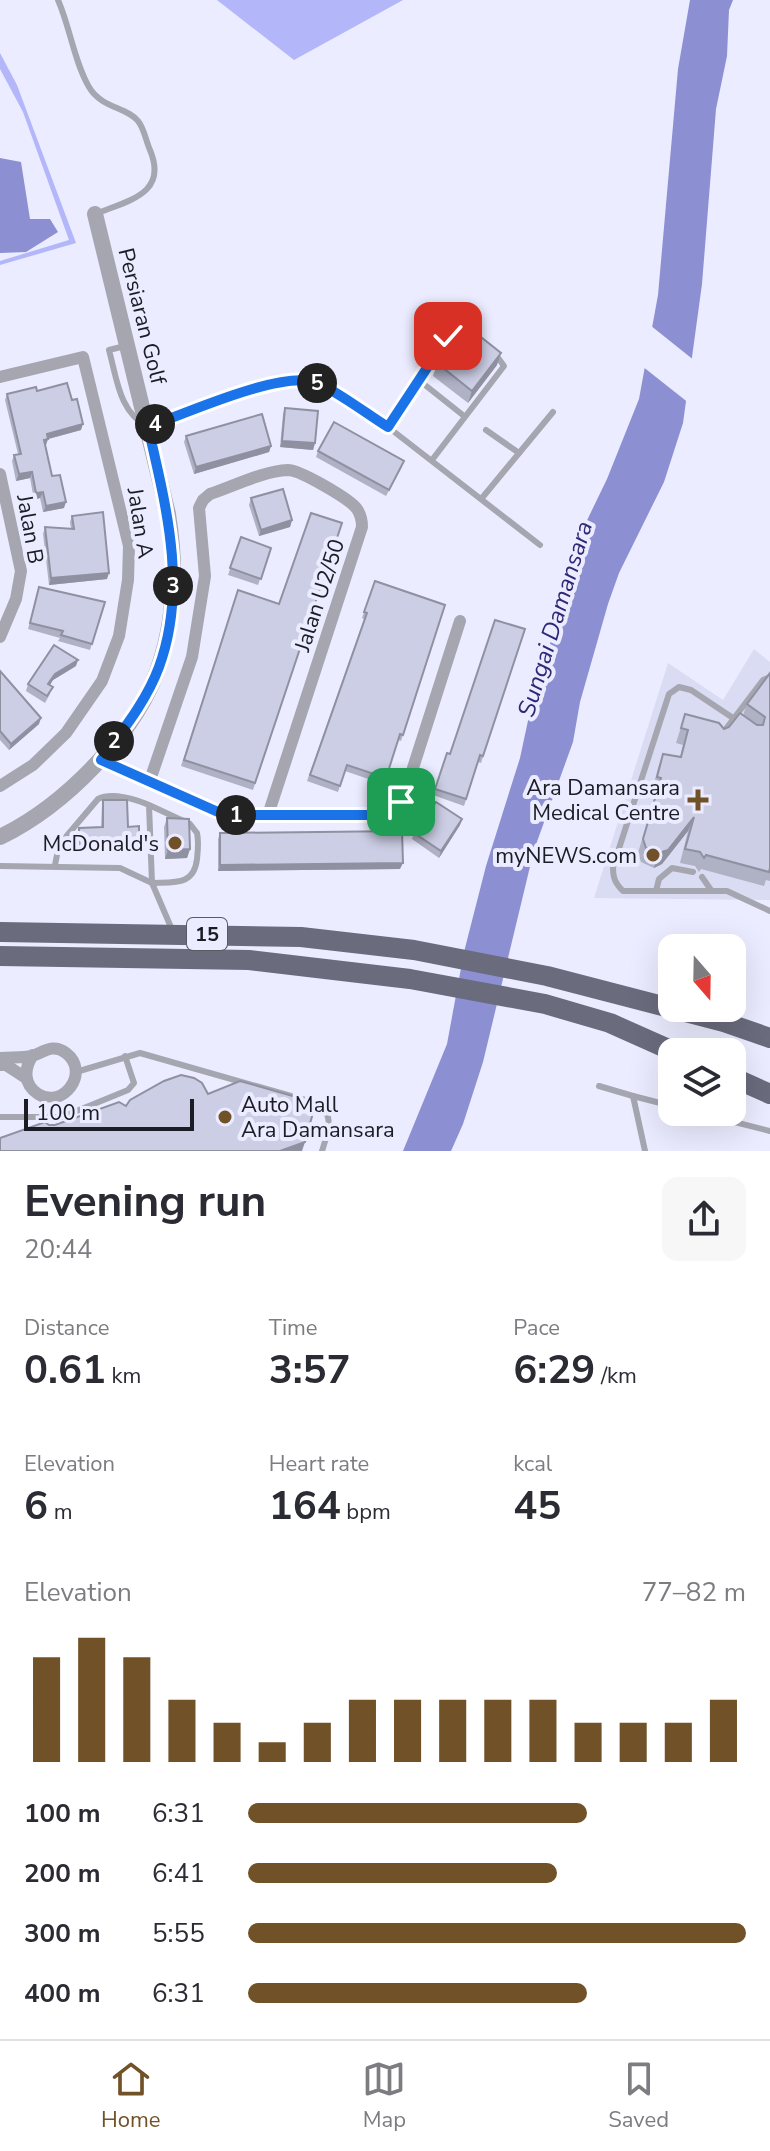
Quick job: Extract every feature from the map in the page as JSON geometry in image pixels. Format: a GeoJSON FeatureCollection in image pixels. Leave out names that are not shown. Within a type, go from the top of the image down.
{"type":"FeatureCollection","features":[{"type":"Feature","properties":{"kind":"main road","name":"15"},"geometry":{"type":"LineString","coordinates":[[0,932],[301,937],[414,950],[547,976],[658,1005]]}},
{"type":"Feature","properties":{"kind":"main road","name":"15"},"geometry":{"type":"LineString","coordinates":[[0,956],[249,960],[410,979],[545,1004],[610,1023],[658,1044]]}},
{"type":"Feature","properties":{"kind":"main road"},"geometry":{"type":"LineString","coordinates":[[746,1022],[770,1021]]}},
{"type":"Feature","properties":{"kind":"main road","name":"15"},"geometry":{"type":"LineString","coordinates":[[724,1022],[770,1038]]}},
{"type":"Feature","properties":{"kind":"main road"},"geometry":{"type":"LineString","coordinates":[[746,1083],[770,1094]]}},
{"type":"Feature","properties":{"kind":"street","name":"Persiaran Golf"},"geometry":{"type":"LineString","coordinates":[[0,837],[32,820],[66,795],[101,760],[141,703],[159,667],[169,628],[173,545],[148,427],[95,214]]}},
{"type":"Feature","properties":{"kind":"street","name":"Jalan A"},"geometry":{"type":"LineString","coordinates":[[0,377],[83,357],[129,546],[128,580],[119,636],[102,681],[66,733],[33,765],[0,786]]}},
{"type":"Feature","properties":{"kind":"street","name":"Jalan U2/50"},"geometry":{"type":"LineString","coordinates":[[149,783],[192,657],[205,576],[199,508],[210,494],[286,470],[297,472],[352,503],[360,514],[362,527],[268,815]]}},
{"type":"Feature","properties":{"kind":"street","name":"Jalan B"},"geometry":{"type":"LineString","coordinates":[[0,474],[5,517],[21,571],[16,599],[0,637]]}},
{"type":"Feature","properties":{"kind":"street"},"geometry":{"type":"LineString","coordinates":[[101,760],[218,812],[268,815],[386,814],[394,810],[405,793],[460,621]]}},
{"type":"Feature","properties":{"kind":"street"},"geometry":{"type":"LineString","coordinates":[[0,1058],[33,1055],[48,1048],[64,1051],[76,1072],[66,1093],[50,1098],[35,1092],[26,1078],[6,1065],[0,1065]]}},
{"type":"Feature","properties":{"kind":"street"},"geometry":{"type":"LineString","coordinates":[[26,1078],[33,1055]]}},
{"type":"Feature","properties":{"kind":"lane"},"geometry":{"type":"LineString","coordinates":[[58,0],[87,85],[97,99],[137,120],[154,158],[156,172],[150,187],[137,197],[95,214]]}},
{"type":"Feature","properties":{"kind":"lane"},"geometry":{"type":"LineString","coordinates":[[388,427],[451,332],[462,330],[472,337]]}},
{"type":"Feature","properties":{"kind":"lane"},"geometry":{"type":"LineString","coordinates":[[128,346],[109,350],[124,404],[130,414],[148,427],[256,389],[301,380],[316,382],[388,427],[540,545]]}},
{"type":"Feature","properties":{"kind":"lane"},"geometry":{"type":"LineString","coordinates":[[432,460],[504,366],[492,352]]}},
{"type":"Feature","properties":{"kind":"lane"},"geometry":{"type":"LineString","coordinates":[[420,381],[464,416]]}},
{"type":"Feature","properties":{"kind":"lane"},"geometry":{"type":"LineString","coordinates":[[482,498],[553,412]]}},
{"type":"Feature","properties":{"kind":"lane"},"geometry":{"type":"LineString","coordinates":[[486,430],[519,453]]}},
{"type":"Feature","properties":{"kind":"lane"},"geometry":{"type":"LineString","coordinates":[[720,737],[763,680],[770,677]]}},
{"type":"Feature","properties":{"kind":"lane"},"geometry":{"type":"LineString","coordinates":[[744,726],[686,688],[674,690],[666,699],[613,867],[616,884],[623,891],[727,891],[770,910]]}},
{"type":"Feature","properties":{"kind":"lane"},"geometry":{"type":"LineString","coordinates":[[0,866],[120,868],[152,883],[191,877],[195,872],[199,840],[190,824],[138,800],[100,797],[59,845],[55,865]]}},
{"type":"Feature","properties":{"kind":"lane"},"geometry":{"type":"LineString","coordinates":[[149,805],[152,883],[173,933]]}},
{"type":"Feature","properties":{"kind":"lane"},"geometry":{"type":"LineString","coordinates":[[656,891],[659,879],[672,868],[693,872]]}},
{"type":"Feature","properties":{"kind":"lane"},"geometry":{"type":"LineString","coordinates":[[702,877],[711,890]]}},
{"type":"Feature","properties":{"kind":"lane"},"geometry":{"type":"LineString","coordinates":[[76,1072],[125,1056],[148,1054],[316,1103],[328,1116],[330,1127],[322,1151]]}},
{"type":"Feature","properties":{"kind":"lane"},"geometry":{"type":"LineString","coordinates":[[0,1117],[62,1117],[114,1096],[133,1086],[125,1056]]}},
{"type":"Feature","properties":{"kind":"lane"},"geometry":{"type":"LineString","coordinates":[[599,1086],[658,1102]]}},
{"type":"Feature","properties":{"kind":"lane"},"geometry":{"type":"LineString","coordinates":[[114,1096],[117,1104]]}},
{"type":"Feature","properties":{"kind":"lane"},"geometry":{"type":"LineString","coordinates":[[633,1096],[645,1151]]}},
{"type":"Feature","properties":{"kind":"lane"},"geometry":{"type":"LineString","coordinates":[[41,1119],[46,1132]]}},
{"type":"Feature","properties":{"kind":"lane"},"geometry":{"type":"LineString","coordinates":[[746,1125],[770,1131]]}},
{"type":"Feature","properties":{"kind":"shaded area"},"geometry":{"type":"Polygon","coordinates":[[[217,0],[403,0],[294,60],[217,0]]]}},
{"type":"Feature","properties":{"kind":"shaded area"},"geometry":{"type":"Polygon","coordinates":[[[690,0],[733,0],[729,10],[727,56],[716,109],[702,284],[683,423],[664,482],[619,573],[608,604],[580,702],[573,742],[534,850],[483,1062],[463,1124],[451,1151],[403,1151],[447,1044],[464,952],[486,866],[520,758],[532,702],[578,539],[607,479],[639,399],[658,295],[678,69],[690,0]]]}},
{"type":"Feature","properties":{"kind":"shaded area"},"geometry":{"type":"Polygon","coordinates":[[[0,53],[17,85],[76,243],[0,265],[0,261],[69,240],[23,112],[0,69],[0,53]]]}},
{"type":"Feature","properties":{"kind":"shaded area"},"geometry":{"type":"Polygon","coordinates":[[[0,158],[21,162],[30,219],[50,219],[58,232],[26,252],[0,253],[0,158]]]}},
{"type":"Feature","properties":{"kind":"shaded area","name":"Ara Damansara Medical Centre"},"geometry":{"type":"Polygon","coordinates":[[[754,649],[770,662],[770,900],[594,898],[668,663],[723,700],[754,649]]]}},
{"type":"Feature","properties":{"kind":"pier"},"geometry":{"type":"Polygon","coordinates":[[[650,325],[695,361],[690,404],[642,366],[650,325]]]}},
{"type":"Feature","properties":{"kind":"building"},"geometry":{"type":"Polygon","coordinates":[[[467,326],[501,353],[472,391],[437,363],[467,326]]]}},
{"type":"Feature","properties":{"kind":"building"},"geometry":{"type":"Polygon","coordinates":[[[67,383],[72,400],[77,399],[83,424],[47,434],[48,439],[44,440],[52,476],[60,475],[66,502],[46,506],[43,492],[36,493],[32,472],[19,474],[14,455],[21,454],[7,394],[36,387],[37,391],[67,383]]]}},
{"type":"Feature","properties":{"kind":"building"},"geometry":{"type":"Polygon","coordinates":[[[285,408],[318,411],[315,443],[282,441],[285,408]]]}},
{"type":"Feature","properties":{"kind":"building"},"geometry":{"type":"Polygon","coordinates":[[[262,414],[271,446],[196,467],[186,436],[262,414]]]}},
{"type":"Feature","properties":{"kind":"building"},"geometry":{"type":"Polygon","coordinates":[[[334,422],[404,461],[389,490],[318,451],[334,422]]]}},
{"type":"Feature","properties":{"kind":"building"},"geometry":{"type":"Polygon","coordinates":[[[283,489],[292,520],[261,530],[251,498],[283,489]]]}},
{"type":"Feature","properties":{"kind":"building"},"geometry":{"type":"Polygon","coordinates":[[[103,512],[109,573],[51,578],[45,527],[74,529],[72,516],[103,512]]]}},
{"type":"Feature","properties":{"kind":"building"},"geometry":{"type":"Polygon","coordinates":[[[311,513],[342,523],[255,783],[184,760],[238,590],[279,604],[311,513]]]}},
{"type":"Feature","properties":{"kind":"building"},"geometry":{"type":"Polygon","coordinates":[[[241,537],[271,548],[261,579],[230,568],[241,537]]]}},
{"type":"Feature","properties":{"kind":"building"},"geometry":{"type":"Polygon","coordinates":[[[375,581],[445,605],[386,778],[347,765],[340,786],[310,775],[367,613],[364,612],[375,581]]]}},
{"type":"Feature","properties":{"kind":"building"},"geometry":{"type":"Polygon","coordinates":[[[39,587],[105,602],[92,644],[61,635],[63,631],[30,623],[39,587]]]}},
{"type":"Feature","properties":{"kind":"building"},"geometry":{"type":"Polygon","coordinates":[[[495,620],[525,629],[466,799],[435,789],[447,753],[450,754],[495,620]]]}},
{"type":"Feature","properties":{"kind":"building"},"geometry":{"type":"Polygon","coordinates":[[[54,645],[78,660],[55,674],[48,684],[53,687],[47,696],[28,684],[54,645]]]}},
{"type":"Feature","properties":{"kind":"building"},"geometry":{"type":"Polygon","coordinates":[[[0,671],[41,718],[11,744],[0,731],[0,671]]]}},
{"type":"Feature","properties":{"kind":"building"},"geometry":{"type":"Polygon","coordinates":[[[770,673],[769,872],[706,855],[704,858],[700,852],[685,849],[694,817],[668,850],[659,853],[646,848],[643,839],[661,778],[657,777],[663,754],[681,757],[688,730],[681,728],[685,714],[719,723],[724,729],[740,713],[757,725],[763,725],[765,717],[747,704],[770,673]]]}},
{"type":"Feature","properties":{"kind":"building"},"geometry":{"type":"Polygon","coordinates":[[[103,800],[127,800],[128,827],[139,826],[139,840],[79,843],[79,828],[103,827],[103,800]]]}},
{"type":"Feature","properties":{"kind":"building"},"geometry":{"type":"Polygon","coordinates":[[[436,802],[462,819],[441,851],[414,833],[436,802]]]}},
{"type":"Feature","properties":{"kind":"building","name":"McDonald's"},"geometry":{"type":"Polygon","coordinates":[[[167,818],[189,819],[190,849],[168,850],[167,818]]]}},
{"type":"Feature","properties":{"kind":"building"},"geometry":{"type":"Polygon","coordinates":[[[402,831],[403,863],[220,865],[220,833],[402,831]]]}},
{"type":"Feature","properties":{"kind":"building","name":"Auto Mall Ara Damansara"},"geometry":{"type":"Polygon","coordinates":[[[181,1075],[202,1083],[208,1094],[240,1081],[310,1101],[314,1109],[305,1142],[280,1151],[0,1151],[0,1138],[45,1122],[55,1125],[119,1102],[126,1106],[130,1100],[181,1075]]]}},
{"type":"Feature","properties":{"kind":"place","name":"Ara Damansara Medical Centre"},"geometry":{"type":"Point","coordinates":[698,800]}},
{"type":"Feature","properties":{"kind":"place","name":"McDonald's"},"geometry":{"type":"Point","coordinates":[175,843]}},
{"type":"Feature","properties":{"kind":"place","name":"myNEWS.com"},"geometry":{"type":"Point","coordinates":[653,855]}},
{"type":"Feature","properties":{"kind":"place","name":"Auto Mall Ara Damansara"},"geometry":{"type":"Point","coordinates":[225,1117]}},
{"type":"Feature","properties":{"kind":"route"},"geometry":{"type":"LineString","coordinates":[[401,802],[386,814],[374,815],[240,815],[218,812],[101,760],[141,703],[159,667],[169,628],[173,545],[148,427],[256,389],[301,380],[316,382],[388,427],[448,336]]}},
{"type":"Feature","properties":{"kind":"water label","name":"Sungai Damansara"},"geometry":{"type":"Point","coordinates":[555,619]}}]}
